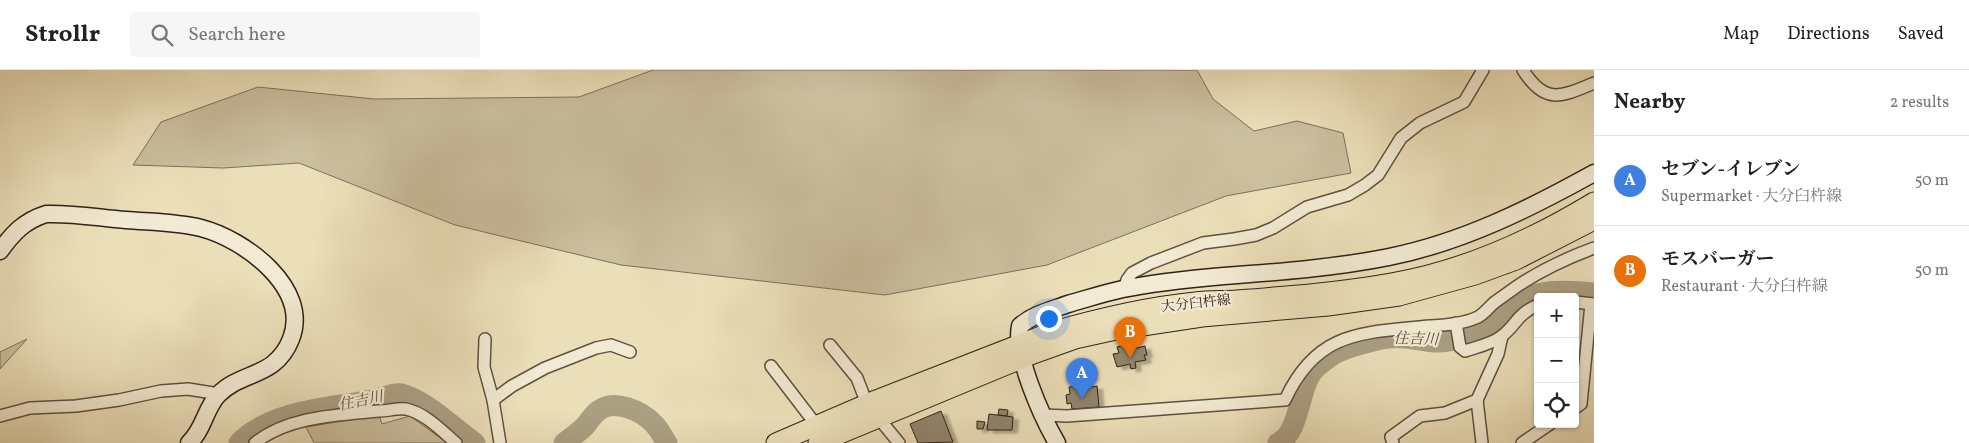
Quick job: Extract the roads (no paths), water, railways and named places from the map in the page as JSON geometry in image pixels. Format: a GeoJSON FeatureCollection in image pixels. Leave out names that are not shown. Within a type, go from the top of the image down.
{"type":"FeatureCollection","features":[{"type":"Feature","properties":{"kind":"main road","name":"大分臼杵線"},"geometry":{"type":"LineString","coordinates":[[776,443],[810,436],[1021,351],[1116,330],[1202,317],[1328,306],[1399,296],[1475,275],[1516,260],[1588,221],[1594,202]]}},
{"type":"Feature","properties":{"kind":"street"},"geometry":{"type":"LineString","coordinates":[[1124,289],[1132,273],[1151,263],[1203,243],[1234,240],[1256,235],[1273,228],[1307,207],[1348,195],[1365,185],[1378,175],[1401,138],[1420,123],[1464,102],[1473,90],[1483,70]]}},
{"type":"Feature","properties":{"kind":"street"},"geometry":{"type":"LineString","coordinates":[[1523,70],[1540,92],[1557,95],[1569,93],[1594,83]]}},
{"type":"Feature","properties":{"kind":"street"},"geometry":{"type":"LineString","coordinates":[[1057,443],[1043,415],[1021,351],[1020,326],[1028,320],[1049,310],[1124,289],[1175,281],[1343,265],[1391,256],[1472,233],[1547,199],[1594,173]]}},
{"type":"Feature","properties":{"kind":"street"},"geometry":{"type":"LineString","coordinates":[[0,250],[18,228],[26,222],[40,216],[55,214],[190,226],[215,233],[240,246],[270,270],[283,284],[294,306],[295,324],[291,340],[279,359],[261,372],[219,394],[198,433],[189,443]]}},
{"type":"Feature","properties":{"kind":"street"},"geometry":{"type":"LineString","coordinates":[[1043,415],[1067,416],[1286,400],[1294,380],[1310,360],[1328,347],[1354,336],[1380,330],[1457,327],[1479,317],[1494,303],[1532,276],[1567,258],[1594,248]]}},
{"type":"Feature","properties":{"kind":"street"},"geometry":{"type":"LineString","coordinates":[[1579,302],[1593,304],[1581,404],[1579,405]]}},
{"type":"Feature","properties":{"kind":"street"},"geometry":{"type":"LineString","coordinates":[[1457,327],[1460,347],[1464,351],[1490,343],[1502,336],[1525,310],[1534,307]]}},
{"type":"Feature","properties":{"kind":"street"},"geometry":{"type":"LineString","coordinates":[[1482,443],[1477,400],[1498,354],[1502,336]]}},
{"type":"Feature","properties":{"kind":"street"},"geometry":{"type":"LineString","coordinates":[[484,339],[484,367],[494,400],[500,443]]}},
{"type":"Feature","properties":{"kind":"street"},"geometry":{"type":"LineString","coordinates":[[494,400],[512,386],[545,368],[596,348],[611,345],[630,352]]}},
{"type":"Feature","properties":{"kind":"street"},"geometry":{"type":"LineString","coordinates":[[830,345],[857,378],[873,411],[899,443]]}},
{"type":"Feature","properties":{"kind":"street"},"geometry":{"type":"LineString","coordinates":[[771,366],[810,436]]}},
{"type":"Feature","properties":{"kind":"street"},"geometry":{"type":"LineString","coordinates":[[0,416],[30,408],[76,406],[119,400],[160,391],[188,389],[219,394]]}},
{"type":"Feature","properties":{"kind":"street"},"geometry":{"type":"LineString","coordinates":[[1393,443],[1391,437],[1420,416],[1445,413],[1477,400]]}},
{"type":"Feature","properties":{"kind":"street"},"geometry":{"type":"LineString","coordinates":[[255,443],[275,431],[300,422],[349,414],[406,409],[423,417],[456,443]]}},
{"type":"Feature","properties":{"kind":"street"},"geometry":{"type":"LineString","coordinates":[[1522,443],[1544,428]]}},
{"type":"Feature","properties":{"kind":"waterway","name":"住吉川"},"geometry":{"type":"LineString","coordinates":[[1278,443],[1286,437],[1296,419],[1306,384],[1311,375],[1317,367],[1338,352],[1389,338],[1435,342],[1463,338],[1484,331],[1511,307],[1530,296],[1561,291],[1594,293]]}},
{"type":"Feature","properties":{"kind":"waterway","name":"住吉川"},"geometry":{"type":"LineString","coordinates":[[239,443],[267,423],[284,417],[319,408],[399,394],[422,403],[475,443]]}},
{"type":"Feature","properties":{"kind":"waterway","name":"住吉川"},"geometry":{"type":"LineString","coordinates":[[564,443],[583,428],[598,411],[612,406],[628,408],[649,419],[667,443]]}},
{"type":"Feature","properties":{"kind":"place","name":"モスバーガー"},"geometry":{"type":"Point","coordinates":[1130,358]}},
{"type":"Feature","properties":{"kind":"place","name":"セブン-イレブン"},"geometry":{"type":"Point","coordinates":[1082,399]}}]}
